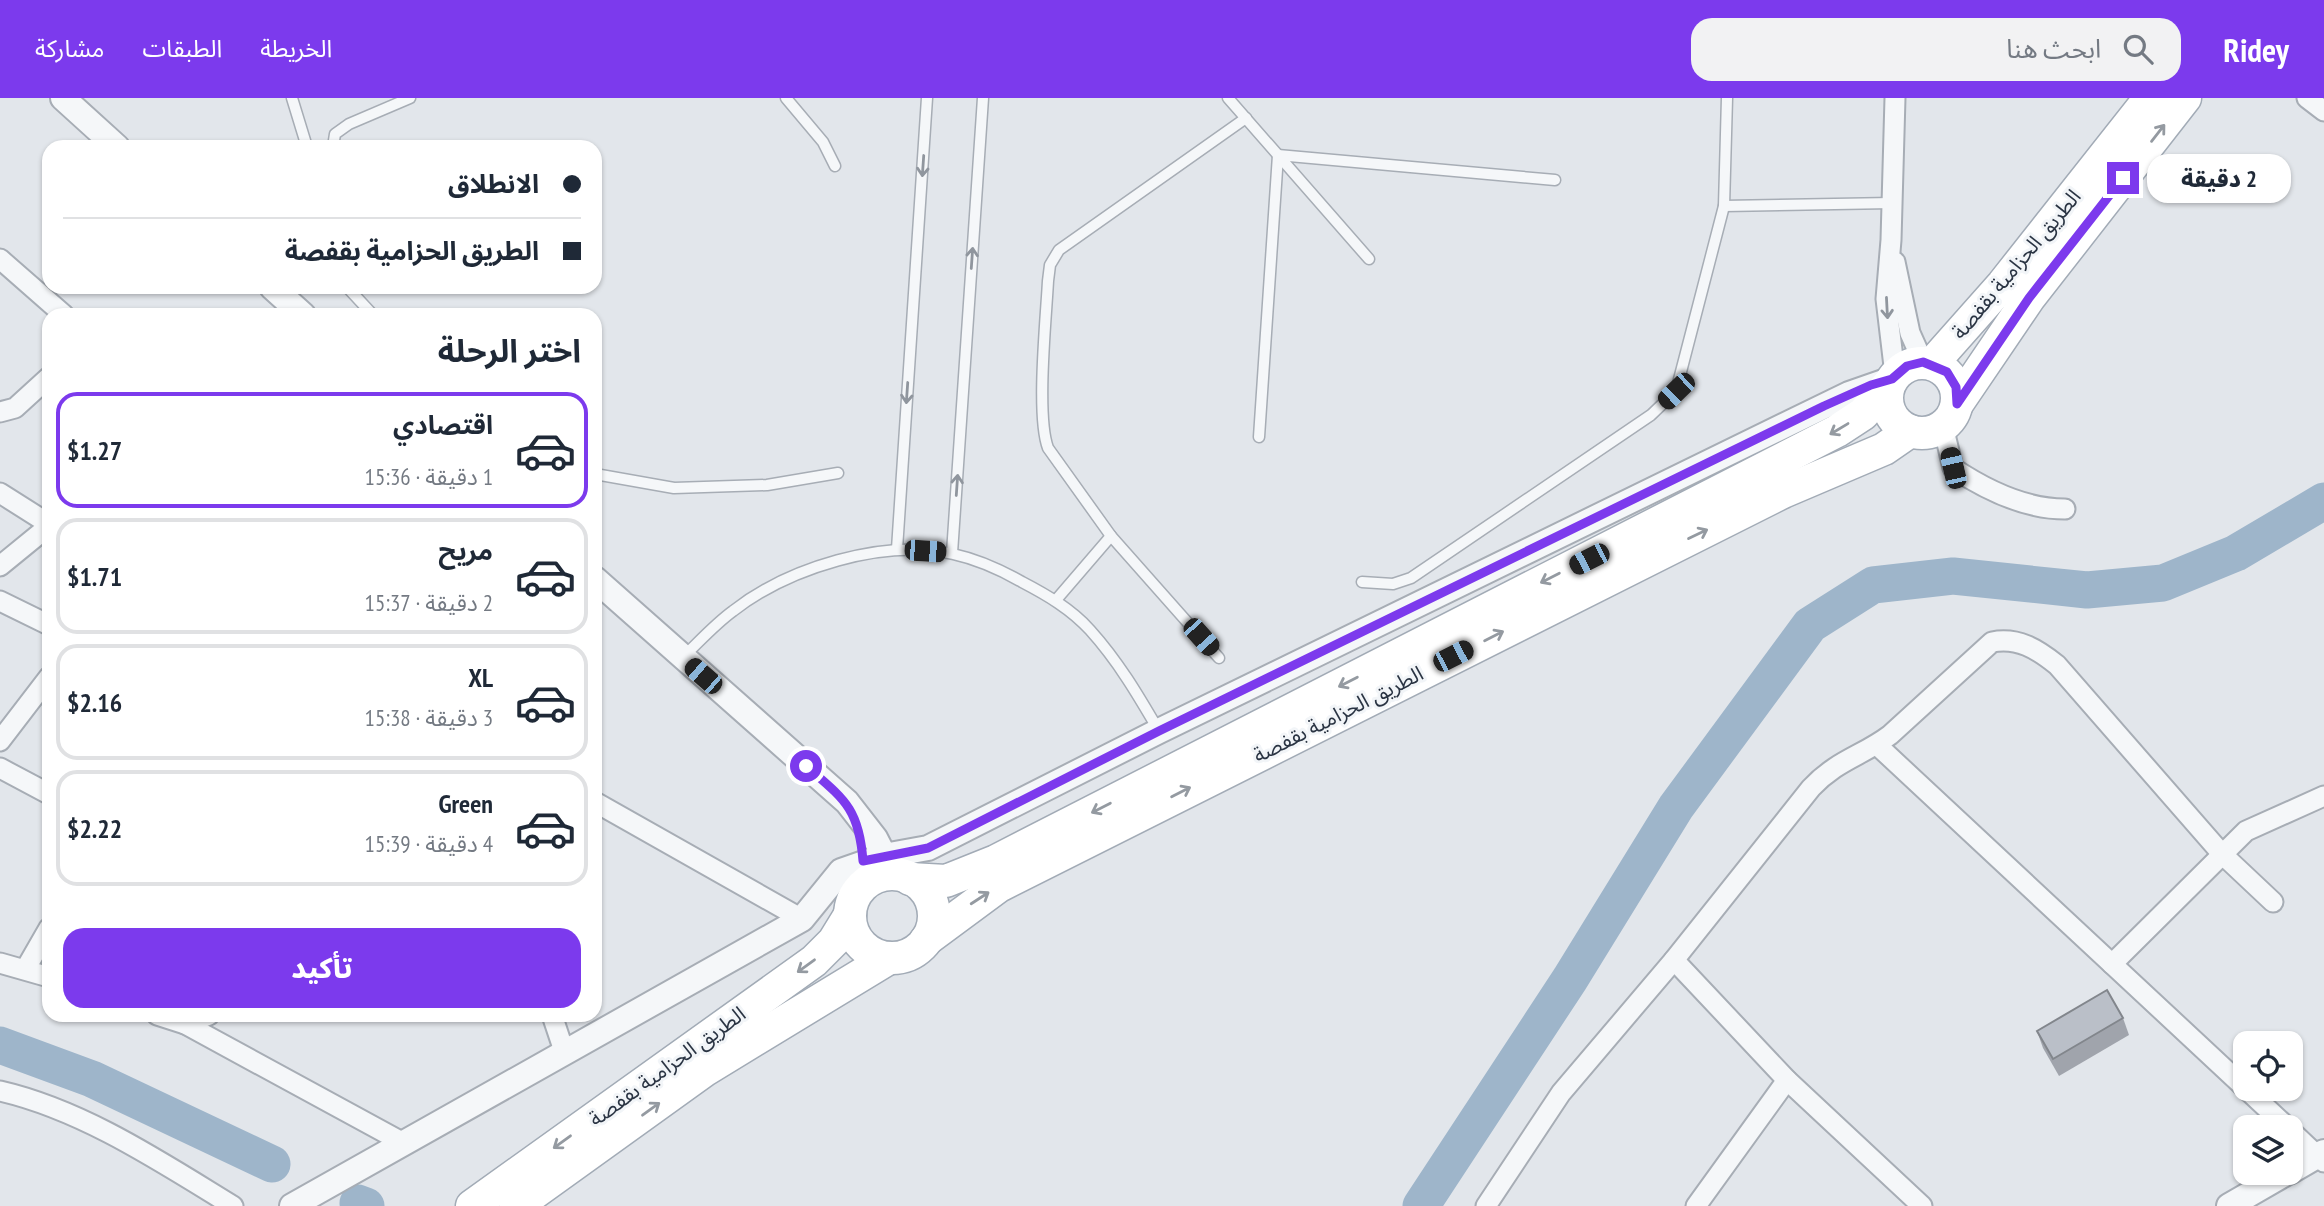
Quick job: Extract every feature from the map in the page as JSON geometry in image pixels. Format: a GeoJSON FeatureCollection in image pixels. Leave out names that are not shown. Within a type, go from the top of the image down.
{"type":"FeatureCollection","features":[{"type":"Feature","properties":{"kind":"main road","name":"الطريق الحزامية بقفصة"},"geometry":{"type":"LineString","coordinates":[[1927,363],[2003,284],[2150,98]]}},
{"type":"Feature","properties":{"kind":"main road","name":"الطريق الحزامية بقفصة"},"geometry":{"type":"LineString","coordinates":[[1950,415],[2029,298],[2185,98]]}},
{"type":"Feature","properties":{"kind":"main road"},"geometry":{"type":"LineString","coordinates":[[1927,363],[1952,379],[1950,415],[1927,433],[1910,431],[1894,420],[1890,412],[1887,403],[1892,379],[1907,366],[1927,363]]}},
{"type":"Feature","properties":{"kind":"main road","name":"الطريق الحزامية بقفصة"},"geometry":{"type":"LineString","coordinates":[[884,871],[946,881],[996,861],[1838,431],[1863,414],[1892,379]]}},
{"type":"Feature","properties":{"kind":"main road","name":"الطريق الحزامية بقفصة"},"geometry":{"type":"LineString","coordinates":[[926,940],[999,886],[1771,498],[1884,449],[1910,431]]}},
{"type":"Feature","properties":{"kind":"main road"},"geometry":{"type":"LineString","coordinates":[[884,871],[928,895],[932,906],[932,929],[926,940],[908,955],[889,957],[873,953],[863,947],[856,938],[850,915],[857,892],[884,871]]}},
{"type":"Feature","properties":{"kind":"main road","name":"الطريق الحزامية بقفصة"},"geometry":{"type":"LineString","coordinates":[[472,1206],[814,961],[834,941],[850,915]]}},
{"type":"Feature","properties":{"kind":"main road","name":"الطريق الحزامية بقفصة"},"geometry":{"type":"LineString","coordinates":[[516,1206],[705,1070],[889,957]]}},
{"type":"Feature","properties":{"kind":"street"},"geometry":{"type":"LineString","coordinates":[[62,98],[109,140]]}},
{"type":"Feature","properties":{"kind":"street"},"geometry":{"type":"LineString","coordinates":[[292,1206],[802,919],[841,871],[884,871],[1159,731],[1849,394],[1892,379],[1886,299],[1891,240],[1895,98]]}},
{"type":"Feature","properties":{"kind":"street"},"geometry":{"type":"LineString","coordinates":[[2307,98],[2324,111]]}},
{"type":"Feature","properties":{"kind":"street"},"geometry":{"type":"LineString","coordinates":[[1891,240],[1910,333],[1927,363]]}},
{"type":"Feature","properties":{"kind":"street"},"geometry":{"type":"LineString","coordinates":[[0,259],[56,308]]}},
{"type":"Feature","properties":{"kind":"street"},"geometry":{"type":"LineString","coordinates":[[280,294],[295,308]]}},
{"type":"Feature","properties":{"kind":"street"},"geometry":{"type":"LineString","coordinates":[[0,412],[15,408],[42,383]]}},
{"type":"Feature","properties":{"kind":"street"},"geometry":{"type":"LineString","coordinates":[[1950,415],[1953,468],[1980,486],[2042,509],[2065,509]]}},
{"type":"Feature","properties":{"kind":"street"},"geometry":{"type":"LineString","coordinates":[[0,493],[42,520]]}},
{"type":"Feature","properties":{"kind":"street"},"geometry":{"type":"LineString","coordinates":[[0,566],[42,531]]}},
{"type":"Feature","properties":{"kind":"street"},"geometry":{"type":"LineString","coordinates":[[602,585],[847,802],[884,871]]}},
{"type":"Feature","properties":{"kind":"street"},"geometry":{"type":"LineString","coordinates":[[0,601],[42,622]]}},
{"type":"Feature","properties":{"kind":"street"},"geometry":{"type":"LineString","coordinates":[[1486,1206],[1561,1093],[1674,960],[1811,788],[1833,766],[1877,745],[1984,647],[2005,639],[2023,643],[2041,652],[2057,665],[2222,854],[2273,902]]}},
{"type":"Feature","properties":{"kind":"street"},"geometry":{"type":"LineString","coordinates":[[0,741],[42,686]]}},
{"type":"Feature","properties":{"kind":"street"},"geometry":{"type":"LineString","coordinates":[[1877,745],[2274,1115]]}},
{"type":"Feature","properties":{"kind":"street"},"geometry":{"type":"LineString","coordinates":[[0,768],[42,790]]}},
{"type":"Feature","properties":{"kind":"street"},"geometry":{"type":"LineString","coordinates":[[2112,964],[2222,854],[2258,823],[2324,796]]}},
{"type":"Feature","properties":{"kind":"street"},"geometry":{"type":"LineString","coordinates":[[602,806],[802,919]]}},
{"type":"Feature","properties":{"kind":"street"},"geometry":{"type":"LineString","coordinates":[[26,968],[42,940]]}},
{"type":"Feature","properties":{"kind":"street"},"geometry":{"type":"LineString","coordinates":[[1674,960],[1787,1080],[1922,1206]]}},
{"type":"Feature","properties":{"kind":"street"},"geometry":{"type":"LineString","coordinates":[[0,963],[42,974]]}},
{"type":"Feature","properties":{"kind":"street"},"geometry":{"type":"LineString","coordinates":[[179,1022],[402,1142]]}},
{"type":"Feature","properties":{"kind":"street"},"geometry":{"type":"LineString","coordinates":[[185,1024],[190,1022]]}},
{"type":"Feature","properties":{"kind":"street"},"geometry":{"type":"LineString","coordinates":[[554,1022],[564,1051]]}},
{"type":"Feature","properties":{"kind":"street"},"geometry":{"type":"LineString","coordinates":[[1698,1205],[1787,1080]]}},
{"type":"Feature","properties":{"kind":"street"},"geometry":{"type":"LineString","coordinates":[[0,1091],[60,1112],[116,1138],[233,1206]]}},
{"type":"Feature","properties":{"kind":"street"},"geometry":{"type":"LineString","coordinates":[[2303,1141],[2322,1157],[2303,1166]]}},
{"type":"Feature","properties":{"kind":"street"},"geometry":{"type":"LineString","coordinates":[[2229,1206],[2266,1185]]}},
{"type":"Feature","properties":{"kind":"lane"},"geometry":{"type":"LineString","coordinates":[[292,98],[305,140]]}},
{"type":"Feature","properties":{"kind":"lane"},"geometry":{"type":"LineString","coordinates":[[334,140],[335,135],[349,124],[410,98]]}},
{"type":"Feature","properties":{"kind":"lane"},"geometry":{"type":"LineString","coordinates":[[786,98],[822,142],[835,166]]}},
{"type":"Feature","properties":{"kind":"lane"},"geometry":{"type":"LineString","coordinates":[[897,549],[927,98]]}},
{"type":"Feature","properties":{"kind":"lane"},"geometry":{"type":"LineString","coordinates":[[952,553],[983,98]]}},
{"type":"Feature","properties":{"kind":"lane"},"geometry":{"type":"LineString","coordinates":[[1228,98],[1369,259]]}},
{"type":"Feature","properties":{"kind":"lane"},"geometry":{"type":"LineString","coordinates":[[1362,582],[1393,584],[1411,578],[1651,415],[1676,391],[1724,206],[1727,98]]}},
{"type":"Feature","properties":{"kind":"lane"},"geometry":{"type":"LineString","coordinates":[[1219,658],[1111,536],[1044,437],[1050,265],[1059,250],[1246,118]]}},
{"type":"Feature","properties":{"kind":"lane"},"geometry":{"type":"LineString","coordinates":[[1278,155],[1555,180]]}},
{"type":"Feature","properties":{"kind":"lane"},"geometry":{"type":"LineString","coordinates":[[1259,437],[1278,155]]}},
{"type":"Feature","properties":{"kind":"lane"},"geometry":{"type":"LineString","coordinates":[[1724,206],[1892,203]]}},
{"type":"Feature","properties":{"kind":"lane"},"geometry":{"type":"LineString","coordinates":[[354,294],[366,308]]}},
{"type":"Feature","properties":{"kind":"lane"},"geometry":{"type":"LineString","coordinates":[[602,475],[674,488],[767,485],[838,474]]}},
{"type":"Feature","properties":{"kind":"lane"},"geometry":{"type":"LineString","coordinates":[[1056,600],[1111,536]]}},
{"type":"Feature","properties":{"kind":"lane"},"geometry":{"type":"LineString","coordinates":[[682,658],[733,610],[781,582],[844,558],[897,549],[952,553],[1003,572],[1056,600],[1089,628],[1122,667],[1159,731]]}},
{"type":"Feature","properties":{"kind":"building"},"geometry":{"type":"Polygon","coordinates":[[[2107,990],[2123,1018],[2053,1059],[2037,1031],[2107,990]]]}},
{"type":"Feature","properties":{"kind":"waterway"},"geometry":{"type":"LineString","coordinates":[[1421,1206],[1570,979],[1676,807],[1810,625],[1873,585],[1953,576],[2087,590],[2163,583],[2236,553],[2324,501]]}},
{"type":"Feature","properties":{"kind":"waterway"},"geometry":{"type":"LineString","coordinates":[[0,1045],[92,1079],[272,1164]]}},
{"type":"Feature","properties":{"kind":"waterway"},"geometry":{"type":"LineString","coordinates":[[358,1203],[366,1206]]}},
{"type":"Feature","properties":{"kind":"route"},"geometry":{"type":"LineString","coordinates":[[806,766],[847,802],[861,832],[863,861],[928,848],[1159,731],[1824,406],[1871,385],[1892,379],[1907,366],[1932,363],[1947,372],[1956,387],[1957,404],[2029,298],[2123,178]]}}]}
